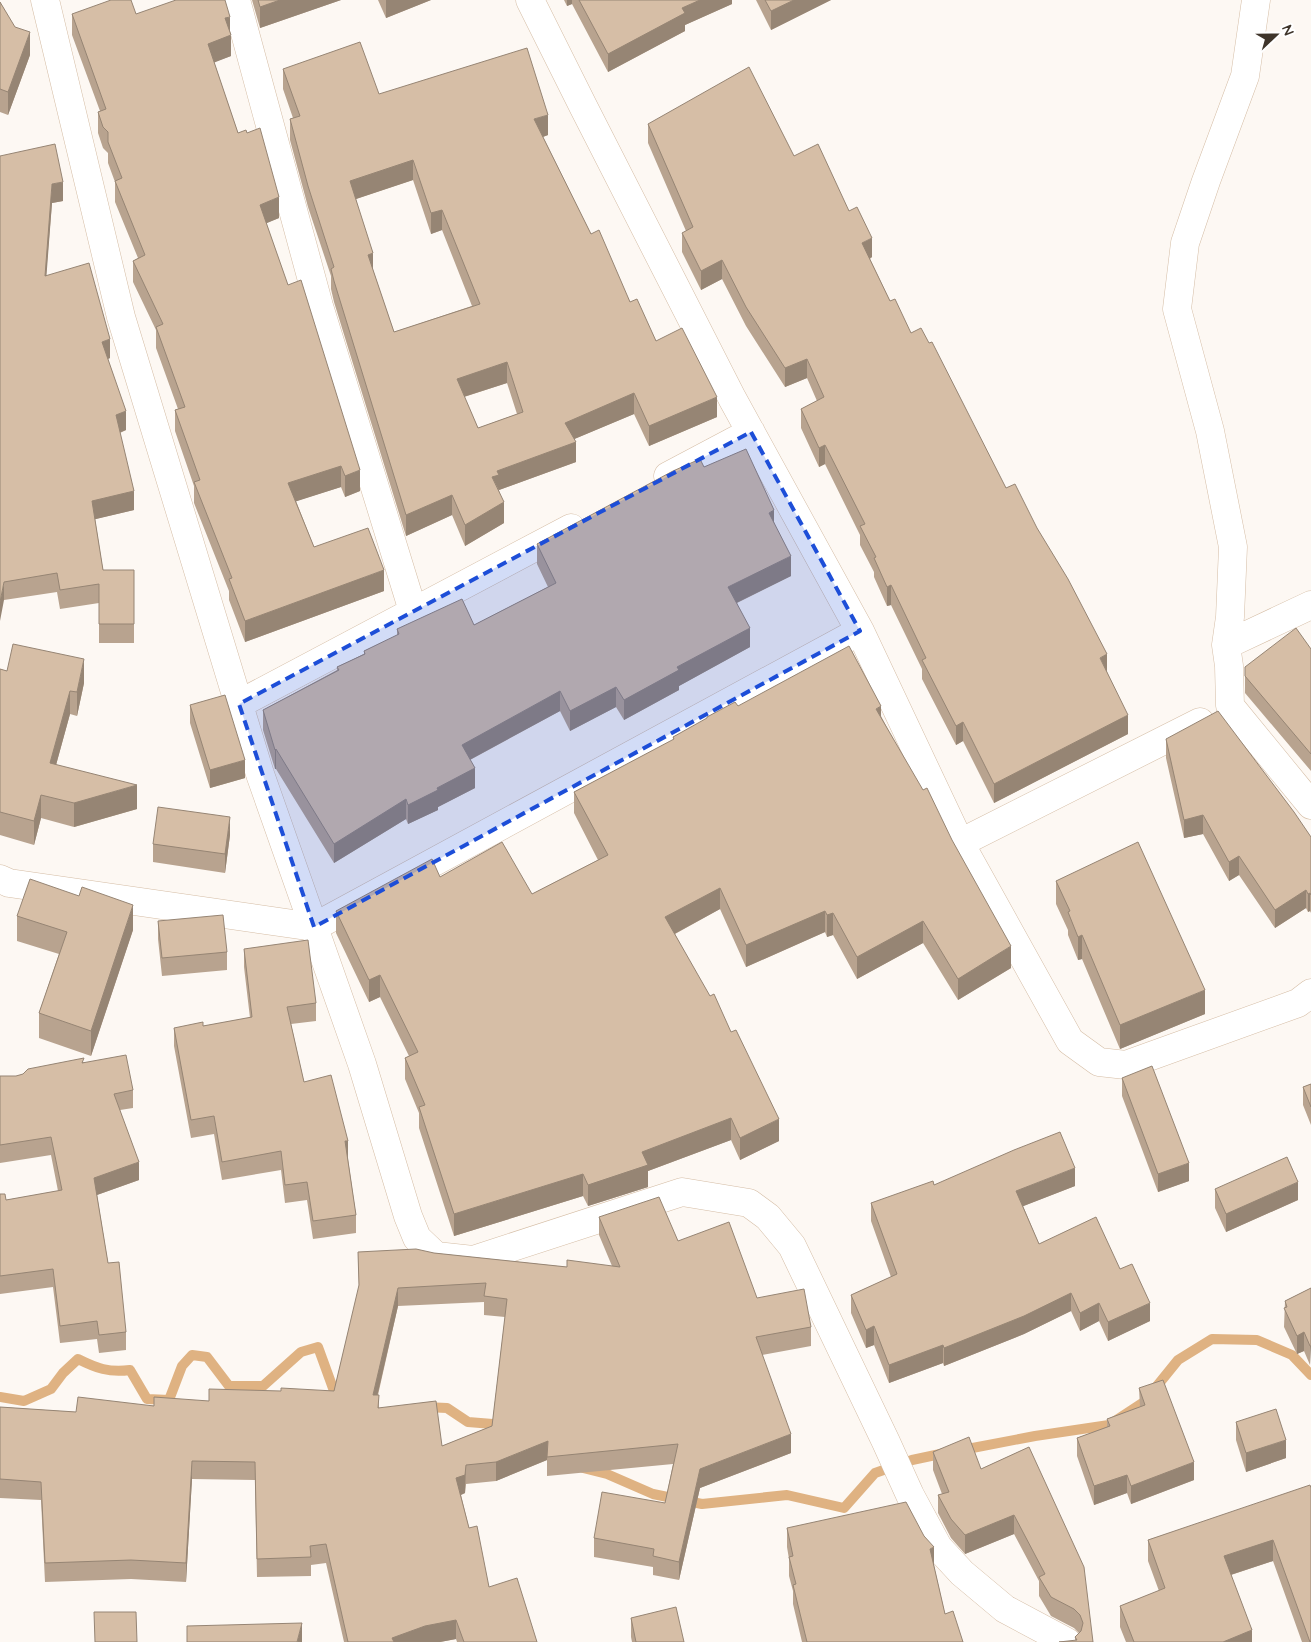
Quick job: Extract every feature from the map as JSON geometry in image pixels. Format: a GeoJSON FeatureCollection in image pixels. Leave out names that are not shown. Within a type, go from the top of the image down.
{"type":"FeatureCollection","features":[{"type":"Feature","properties":{"kind":"street"},"geometry":{"type":"LineString","coordinates":[[46,0],[121,317],[260,774],[362,1064],[408,1216],[417,1238],[436,1256],[473,1260],[682,1192],[749,1203],[768,1217],[792,1246],[910,1495],[938,1547],[962,1573],[1005,1609],[1067,1642]]}},
{"type":"Feature","properties":{"kind":"street"},"geometry":{"type":"LineString","coordinates":[[236,0],[319,306],[413,611]]}},
{"type":"Feature","properties":{"kind":"street"},"geometry":{"type":"LineString","coordinates":[[530,0],[751,432],[860,631],[960,843],[1070,1041],[1099,1062],[1126,1064],[1298,1003],[1311,993]]}},
{"type":"Feature","properties":{"kind":"street"},"geometry":{"type":"LineString","coordinates":[[1256,0],[1245,76],[1185,243],[1177,310],[1210,431],[1233,547],[1230,616],[1226,645],[1230,706],[1311,805]]}},
{"type":"Feature","properties":{"kind":"street"},"geometry":{"type":"LineString","coordinates":[[647,487],[751,432]]}},
{"type":"Feature","properties":{"kind":"street"},"geometry":{"type":"LineString","coordinates":[[239,704],[595,515]]}},
{"type":"Feature","properties":{"kind":"street"},"geometry":{"type":"LineString","coordinates":[[1226,645],[1311,605]]}},
{"type":"Feature","properties":{"kind":"street"},"geometry":{"type":"LineString","coordinates":[[0,880],[314,927],[860,631]]}},
{"type":"Feature","properties":{"kind":"street"},"geometry":{"type":"LineString","coordinates":[[960,843],[1230,706]]}},
{"type":"Feature","properties":{"kind":"highlighted area"},"geometry":{"type":"Polygon","coordinates":[[[751,432],[860,631],[314,927],[239,704],[751,432]]]}},
{"type":"Feature","properties":{"kind":"building"},"geometry":{"type":"Polygon","coordinates":[[[111,0],[131,0],[136,14],[176,0],[225,0],[230,17],[225,18],[231,35],[208,44],[238,133],[246,130],[247,133],[260,128],[279,197],[260,205],[288,285],[301,280],[360,470],[345,476],[341,466],[288,483],[314,547],[368,528],[384,570],[245,621],[229,579],[232,578],[194,482],[200,480],[175,410],[185,407],[156,327],[163,324],[133,261],[145,255],[115,181],[122,178],[108,142],[108,132],[103,127],[98,112],[106,109],[72,14],[111,0]]]}},
{"type":"Feature","properties":{"kind":"building"},"geometry":{"type":"Polygon","coordinates":[[[258,0],[280,0],[260,7],[258,0]]]}},
{"type":"Feature","properties":{"kind":"building"},"geometry":{"type":"Polygon","coordinates":[[[579,0],[700,0],[682,8],[685,13],[608,54],[579,0]]]}},
{"type":"Feature","properties":{"kind":"building"},"geometry":{"type":"Polygon","coordinates":[[[765,0],[794,0],[771,11],[765,0]]]}},
{"type":"Feature","properties":{"kind":"building"},"geometry":{"type":"Polygon","coordinates":[[[0,2],[15,27],[30,32],[8,92],[0,89],[0,2]]]}},
{"type":"Feature","properties":{"kind":"building"},"geometry":{"type":"Polygon","coordinates":[[[360,42],[379,94],[527,48],[548,115],[534,119],[591,234],[599,230],[630,302],[637,299],[656,341],[682,328],[717,397],[649,426],[634,393],[565,423],[576,442],[497,471],[499,475],[492,477],[504,502],[465,525],[452,495],[406,515],[334,281],[331,269],[334,267],[308,186],[290,119],[300,116],[283,69],[360,42]],[[413,160],[350,181],[373,253],[368,255],[394,332],[480,304],[442,210],[431,213],[413,160]],[[507,362],[457,379],[478,428],[523,412],[507,362]]]}},
{"type":"Feature","properties":{"kind":"building"},"geometry":{"type":"Polygon","coordinates":[[[749,67],[794,156],[818,144],[849,211],[857,207],[872,238],[862,243],[890,301],[895,299],[911,333],[921,328],[929,343],[932,342],[1006,488],[1015,484],[1037,528],[1068,579],[1107,654],[1100,658],[1128,715],[994,784],[963,722],[956,726],[922,660],[926,658],[891,585],[887,587],[874,558],[876,557],[860,526],[865,524],[825,445],[819,448],[801,409],[824,397],[807,359],[785,368],[746,307],[722,260],[701,271],[682,233],[693,227],[648,124],[749,67]]]}},
{"type":"Feature","properties":{"kind":"building"},"geometry":{"type":"Polygon","coordinates":[[[55,144],[63,182],[52,184],[45,276],[89,263],[110,339],[102,342],[126,411],[116,415],[134,491],[92,501],[103,570],[134,570],[134,624],[99,624],[99,584],[60,590],[57,573],[4,582],[0,602],[0,156],[55,144]]]}},
{"type":"Feature","properties":{"kind":"building"},"geometry":{"type":"Polygon","coordinates":[[[746,449],[774,510],[769,513],[791,556],[728,587],[750,628],[677,667],[679,670],[624,700],[616,687],[570,711],[560,691],[462,745],[475,768],[408,805],[406,799],[334,844],[275,750],[263,710],[339,670],[337,667],[365,654],[364,651],[399,634],[397,629],[462,599],[474,625],[556,583],[537,544],[673,471],[700,459],[704,467],[746,449]]]}},
{"type":"Feature","properties":{"kind":"building"},"geometry":{"type":"Polygon","coordinates":[[[1296,628],[1311,649],[1311,754],[1245,676],[1245,667],[1296,628]]]}},
{"type":"Feature","properties":{"kind":"building"},"geometry":{"type":"Polygon","coordinates":[[[13,644],[84,659],[77,692],[70,691],[50,763],[137,785],[74,803],[41,795],[34,821],[0,812],[0,669],[7,671],[13,644]]]}},
{"type":"Feature","properties":{"kind":"building"},"geometry":{"type":"Polygon","coordinates":[[[849,646],[881,706],[876,709],[923,790],[927,788],[952,840],[1011,946],[958,979],[923,921],[857,957],[833,913],[827,915],[825,911],[746,945],[720,888],[665,917],[710,996],[714,994],[731,1032],[736,1030],[779,1119],[740,1138],[731,1118],[642,1152],[648,1165],[588,1185],[583,1174],[454,1214],[419,1107],[425,1105],[405,1058],[418,1052],[380,975],[369,980],[336,911],[432,859],[440,877],[502,842],[532,894],[608,855],[574,792],[674,739],[673,737],[735,702],[738,706],[849,646]]]}},
{"type":"Feature","properties":{"kind":"building"},"geometry":{"type":"Polygon","coordinates":[[[225,695],[245,760],[210,770],[190,705],[225,695]]]}},
{"type":"Feature","properties":{"kind":"building"},"geometry":{"type":"Polygon","coordinates":[[[1218,711],[1311,837],[1311,895],[1306,890],[1275,910],[1239,856],[1229,862],[1203,815],[1184,820],[1166,739],[1218,711]]]}},
{"type":"Feature","properties":{"kind":"building"},"geometry":{"type":"Polygon","coordinates":[[[158,807],[230,817],[225,854],[153,844],[158,807]]]}},
{"type":"Feature","properties":{"kind":"building"},"geometry":{"type":"Polygon","coordinates":[[[1138,842],[1205,990],[1120,1025],[1082,935],[1078,937],[1068,912],[1070,911],[1056,881],[1138,842]]]}},
{"type":"Feature","properties":{"kind":"building"},"geometry":{"type":"Polygon","coordinates":[[[30,879],[79,896],[82,887],[133,905],[91,1031],[39,1013],[67,932],[17,916],[30,879]]]}},
{"type":"Feature","properties":{"kind":"building"},"geometry":{"type":"Polygon","coordinates":[[[223,915],[227,952],[162,958],[158,921],[223,915]]]}},
{"type":"Feature","properties":{"kind":"building"},"geometry":{"type":"Polygon","coordinates":[[[308,940],[316,1003],[287,1007],[304,1082],[331,1075],[348,1141],[345,1141],[356,1215],[313,1221],[307,1182],[285,1185],[281,1151],[222,1162],[214,1116],[191,1120],[174,1028],[203,1022],[203,1026],[252,1017],[244,949],[308,940]]]}},
{"type":"Feature","properties":{"kind":"building"},"geometry":{"type":"Polygon","coordinates":[[[126,1055],[133,1090],[114,1094],[139,1162],[94,1178],[108,1263],[119,1262],[126,1332],[99,1335],[97,1321],[60,1326],[53,1269],[0,1276],[0,1194],[5,1194],[6,1200],[62,1190],[51,1137],[0,1145],[0,1076],[16,1076],[23,1074],[28,1069],[84,1058],[82,1063],[126,1055]]]}},
{"type":"Feature","properties":{"kind":"building"},"geometry":{"type":"Polygon","coordinates":[[[1152,1066],[1189,1163],[1158,1174],[1122,1078],[1152,1066]]]}},
{"type":"Feature","properties":{"kind":"building"},"geometry":{"type":"Polygon","coordinates":[[[1311,1084],[1311,1107],[1303,1087],[1311,1084]]]}},
{"type":"Feature","properties":{"kind":"building"},"geometry":{"type":"Polygon","coordinates":[[[1060,1132],[1075,1168],[1016,1191],[1039,1244],[1096,1217],[1120,1269],[1132,1264],[1150,1303],[1108,1322],[1099,1303],[1080,1313],[1071,1293],[1024,1316],[944,1348],[943,1345],[889,1365],[874,1326],[866,1330],[851,1295],[897,1274],[871,1203],[933,1181],[934,1185],[1060,1132]]]}},
{"type":"Feature","properties":{"kind":"building"},"geometry":{"type":"Polygon","coordinates":[[[1287,1157],[1298,1182],[1226,1214],[1215,1189],[1287,1157]]]}},
{"type":"Feature","properties":{"kind":"building"},"geometry":{"type":"Polygon","coordinates":[[[659,1197],[678,1241],[729,1222],[757,1298],[804,1289],[811,1327],[756,1337],[791,1434],[700,1469],[679,1562],[653,1556],[654,1549],[594,1538],[602,1492],[665,1503],[678,1444],[547,1457],[548,1441],[496,1462],[466,1465],[465,1475],[456,1478],[469,1528],[477,1526],[489,1587],[517,1578],[537,1642],[464,1642],[456,1620],[425,1626],[392,1638],[394,1642],[348,1642],[326,1544],[310,1546],[311,1557],[257,1559],[255,1462],[192,1461],[186,1563],[131,1560],[45,1563],[41,1482],[0,1479],[0,1407],[76,1412],[78,1397],[154,1406],[154,1397],[209,1401],[209,1389],[281,1391],[281,1388],[334,1391],[359,1285],[358,1252],[416,1249],[434,1253],[567,1267],[567,1260],[620,1267],[599,1217],[659,1197]],[[486,1283],[398,1288],[373,1395],[379,1395],[378,1408],[436,1401],[442,1446],[492,1426],[507,1299],[484,1296],[486,1283]]]}},
{"type":"Feature","properties":{"kind":"building"},"geometry":{"type":"Polygon","coordinates":[[[1311,1288],[1310,1346],[1304,1332],[1297,1336],[1284,1308],[1287,1307],[1285,1301],[1311,1288]]]}},
{"type":"Feature","properties":{"kind":"building"},"geometry":{"type":"Polygon","coordinates":[[[1163,1380],[1194,1462],[1131,1486],[1127,1475],[1094,1486],[1077,1438],[1110,1426],[1107,1419],[1145,1405],[1139,1388],[1163,1380]]]}},
{"type":"Feature","properties":{"kind":"building"},"geometry":{"type":"Polygon","coordinates":[[[1276,1409],[1286,1440],[1246,1453],[1236,1422],[1276,1409]]]}},
{"type":"Feature","properties":{"kind":"building"},"geometry":{"type":"Polygon","coordinates":[[[969,1437],[981,1469],[1029,1447],[1084,1567],[1093,1642],[1059,1642],[1077,1640],[1075,1637],[1081,1631],[1083,1623],[1080,1615],[1074,1609],[1051,1597],[1039,1577],[1045,1574],[1014,1515],[965,1535],[951,1519],[938,1495],[949,1492],[933,1452],[969,1437]]]}},
{"type":"Feature","properties":{"kind":"building"},"geometry":{"type":"Polygon","coordinates":[[[1310,1485],[1311,1642],[1273,1540],[1224,1556],[1252,1630],[1223,1642],[1134,1642],[1120,1606],[1165,1588],[1148,1540],[1310,1485]]]}},
{"type":"Feature","properties":{"kind":"building"},"geometry":{"type":"Polygon","coordinates":[[[906,1502],[924,1536],[934,1547],[930,1549],[945,1614],[953,1611],[963,1642],[807,1642],[793,1585],[796,1584],[789,1557],[793,1556],[787,1528],[906,1502]]]}},
{"type":"Feature","properties":{"kind":"building"},"geometry":{"type":"Polygon","coordinates":[[[676,1607],[684,1642],[636,1642],[631,1618],[676,1607]]]}},
{"type":"Feature","properties":{"kind":"building"},"geometry":{"type":"Polygon","coordinates":[[[94,1612],[136,1612],[137,1642],[95,1642],[94,1612]]]}},
{"type":"Feature","properties":{"kind":"building"},"geometry":{"type":"Polygon","coordinates":[[[302,1623],[297,1642],[187,1642],[187,1626],[302,1623]]]}},
{"type":"Feature","properties":{"kind":"waterway"},"geometry":{"type":"LineString","coordinates":[[962,1450],[1035,1436],[1109,1425],[1144,1402],[1178,1360],[1212,1339],[1257,1340],[1292,1355],[1311,1375]]}},
{"type":"Feature","properties":{"kind":"waterway"},"geometry":{"type":"LineString","coordinates":[[0,1397],[24,1401],[51,1389],[63,1373],[78,1359],[103,1369],[116,1371],[130,1370],[147,1399],[169,1400],[182,1366],[192,1355],[207,1357],[229,1386],[263,1386],[301,1352],[318,1347],[338,1402]]}},
{"type":"Feature","properties":{"kind":"waterway"},"geometry":{"type":"LineString","coordinates":[[425,1407],[447,1408],[468,1422],[505,1425]]}},
{"type":"Feature","properties":{"kind":"waterway"},"geometry":{"type":"LineString","coordinates":[[583,1468],[607,1474],[653,1494],[702,1504],[787,1495],[844,1508],[875,1473],[912,1460],[945,1453]]}}]}
